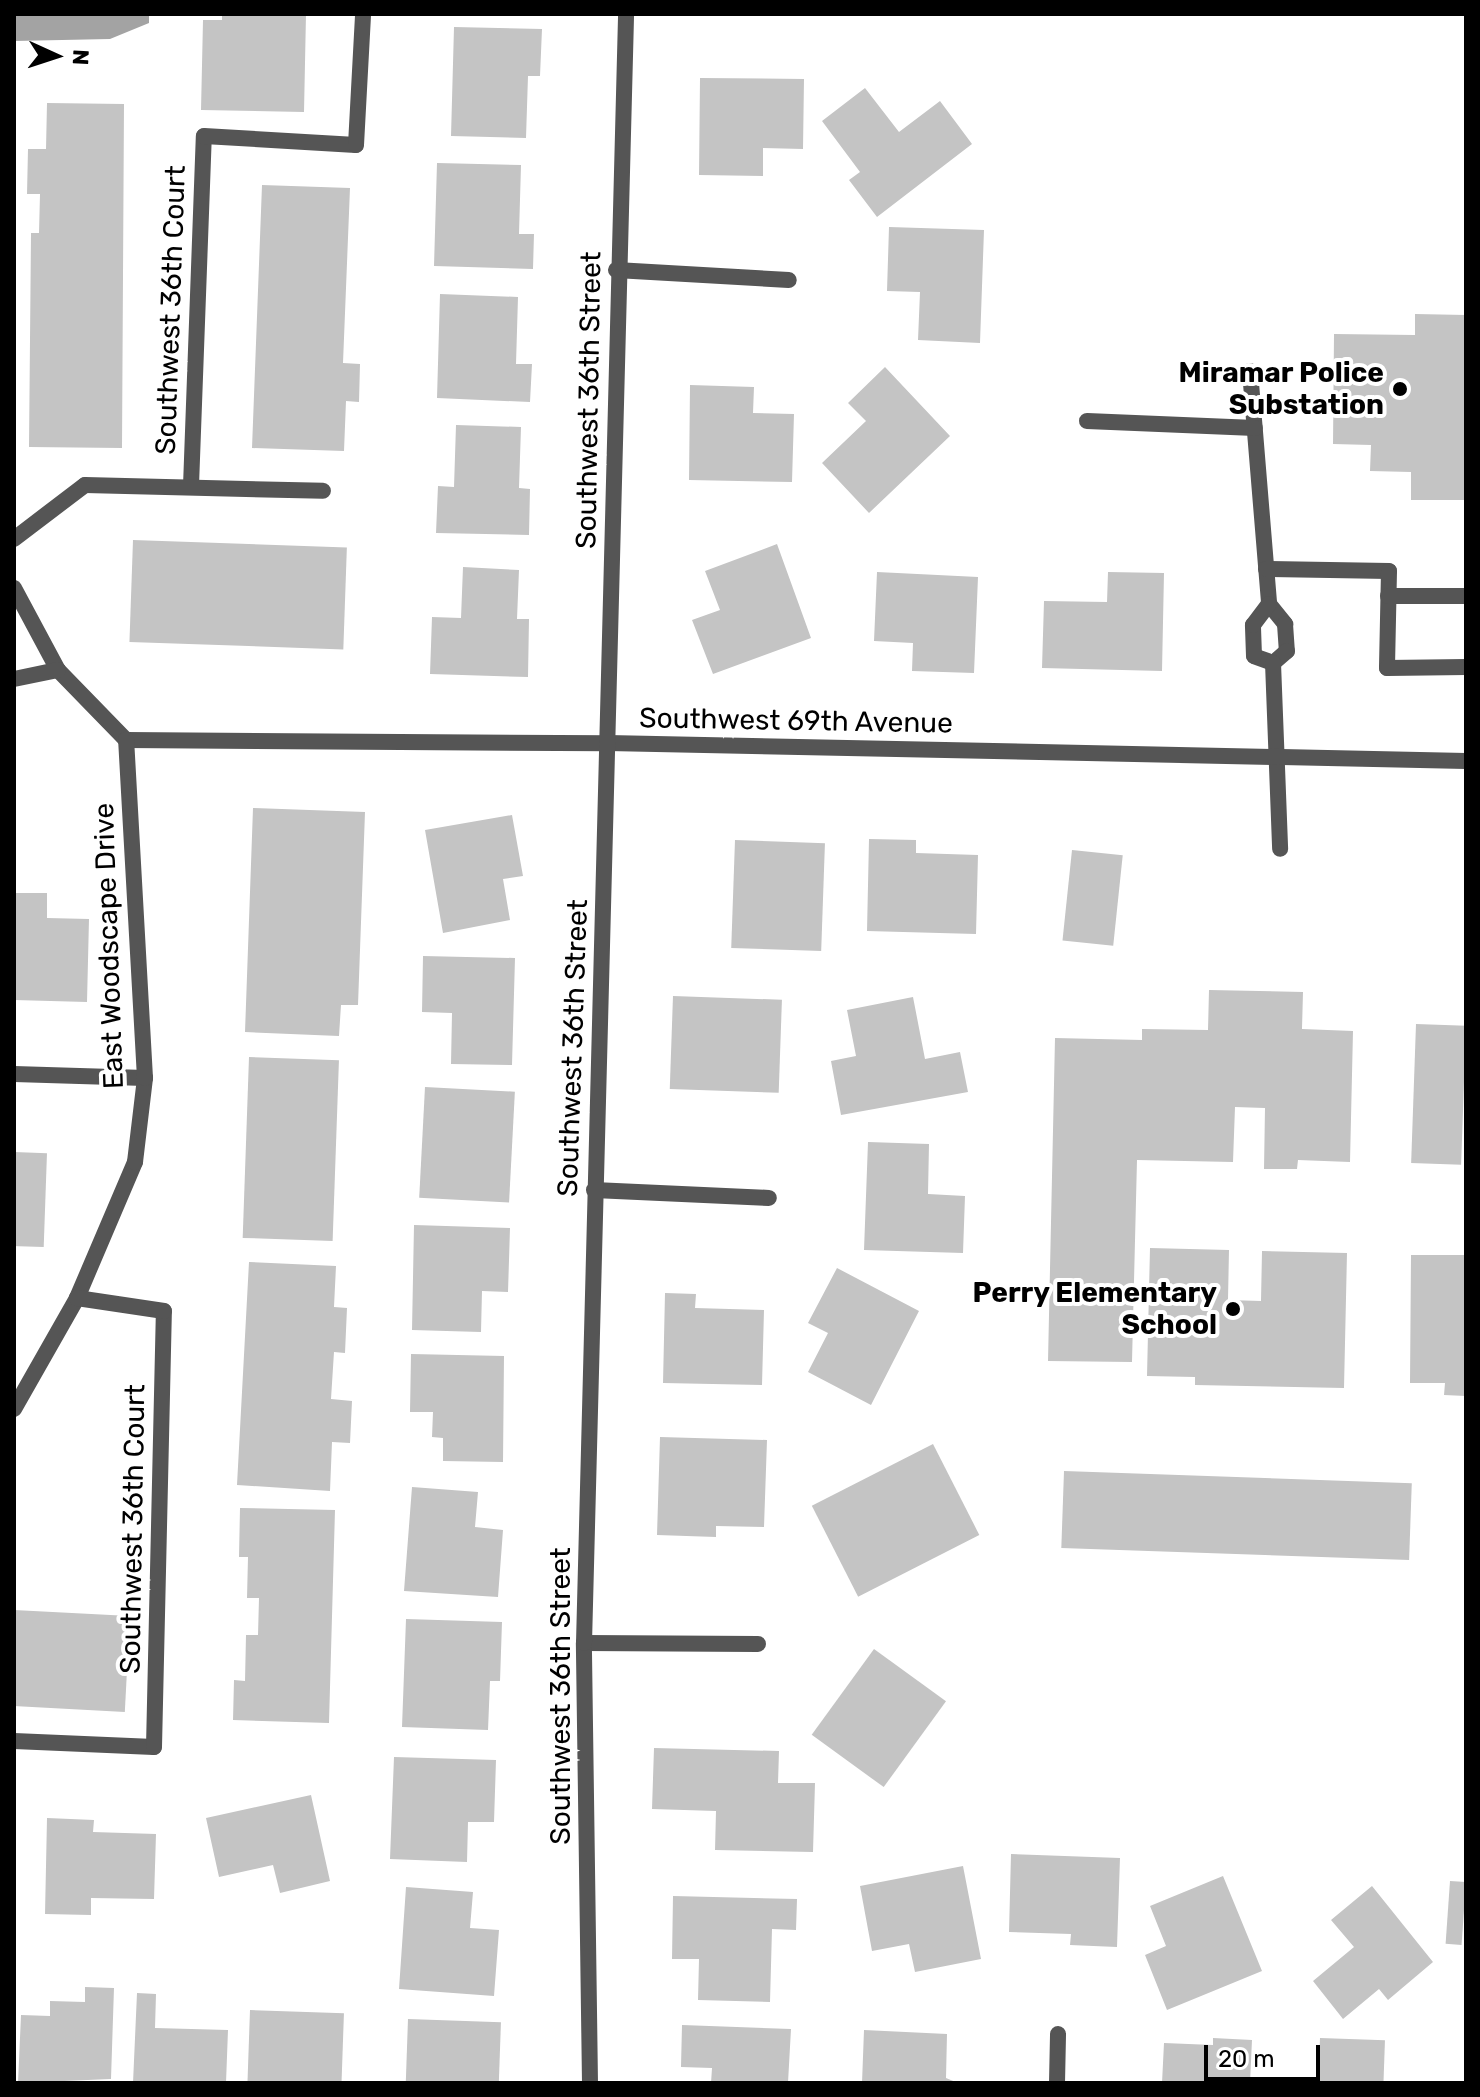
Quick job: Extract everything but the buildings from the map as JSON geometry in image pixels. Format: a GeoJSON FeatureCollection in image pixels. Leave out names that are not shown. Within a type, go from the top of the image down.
{"type":"FeatureCollection","features":[{"type":"Feature","properties":{"kind":"street","name":"Southwest 36th Court"},"geometry":{"type":"LineString","coordinates":[[191,486],[204,136],[356,145],[363,14]]}},
{"type":"Feature","properties":{"kind":"street","name":"Southwest 36th Street"},"geometry":{"type":"LineString","coordinates":[[590,2083],[584,1643],[608,743],[616,270],[626,14]]}},
{"type":"Feature","properties":{"kind":"street"},"geometry":{"type":"LineString","coordinates":[[616,270],[789,280]]}},
{"type":"Feature","properties":{"kind":"street"},"geometry":{"type":"LineString","coordinates":[[1250,371],[1269,604],[1285,624],[1287,651],[1273,663]]}},
{"type":"Feature","properties":{"kind":"street"},"geometry":{"type":"LineString","coordinates":[[1087,421],[1255,428]]}},
{"type":"Feature","properties":{"kind":"street"},"geometry":{"type":"LineString","coordinates":[[14,539],[85,485],[323,491]]}},
{"type":"Feature","properties":{"kind":"street"},"geometry":{"type":"LineString","coordinates":[[1266,569],[1389,571],[1387,668],[1466,667]]}},
{"type":"Feature","properties":{"kind":"street"},"geometry":{"type":"LineString","coordinates":[[14,588],[58,670],[126,740]]}},
{"type":"Feature","properties":{"kind":"street"},"geometry":{"type":"LineString","coordinates":[[1388,596],[1466,596]]}},
{"type":"Feature","properties":{"kind":"street"},"geometry":{"type":"LineString","coordinates":[[1269,604],[1253,625],[1254,656],[1273,663]]}},
{"type":"Feature","properties":{"kind":"street"},"geometry":{"type":"LineString","coordinates":[[1273,663],[1279,758],[1280,849]]}},
{"type":"Feature","properties":{"kind":"street"},"geometry":{"type":"LineString","coordinates":[[14,679],[58,670]]}},
{"type":"Feature","properties":{"kind":"street","name":"Southwest 69th Avenue"},"geometry":{"type":"LineString","coordinates":[[126,740],[608,743],[1466,761]]}},
{"type":"Feature","properties":{"kind":"street","name":"East Woodscape Drive"},"geometry":{"type":"LineString","coordinates":[[14,1409],[77,1298],[135,1162],[145,1078],[126,740]]}},
{"type":"Feature","properties":{"kind":"street"},"geometry":{"type":"LineString","coordinates":[[14,1074],[145,1078]]}},
{"type":"Feature","properties":{"kind":"street"},"geometry":{"type":"LineString","coordinates":[[594,1190],[769,1198]]}},
{"type":"Feature","properties":{"kind":"street","name":"Southwest 36th Court"},"geometry":{"type":"LineString","coordinates":[[14,1741],[154,1747],[164,1311],[77,1298]]}},
{"type":"Feature","properties":{"kind":"street"},"geometry":{"type":"LineString","coordinates":[[584,1643],[758,1644]]}},
{"type":"Feature","properties":{"kind":"street"},"geometry":{"type":"LineString","coordinates":[[1057,2083],[1058,2034]]}},
{"type":"Feature","properties":{"kind":"shaded area"},"geometry":{"type":"Polygon","coordinates":[[[14,14],[149,14],[149,23],[110,39],[14,41],[14,14]]]}},
{"type":"Feature","properties":{"kind":"place","name":"Miramar Police Substation"},"geometry":{"type":"Point","coordinates":[1400,389]}},
{"type":"Feature","properties":{"kind":"place","name":"Perry Elementary School"},"geometry":{"type":"Point","coordinates":[1233,1309]}}]}
